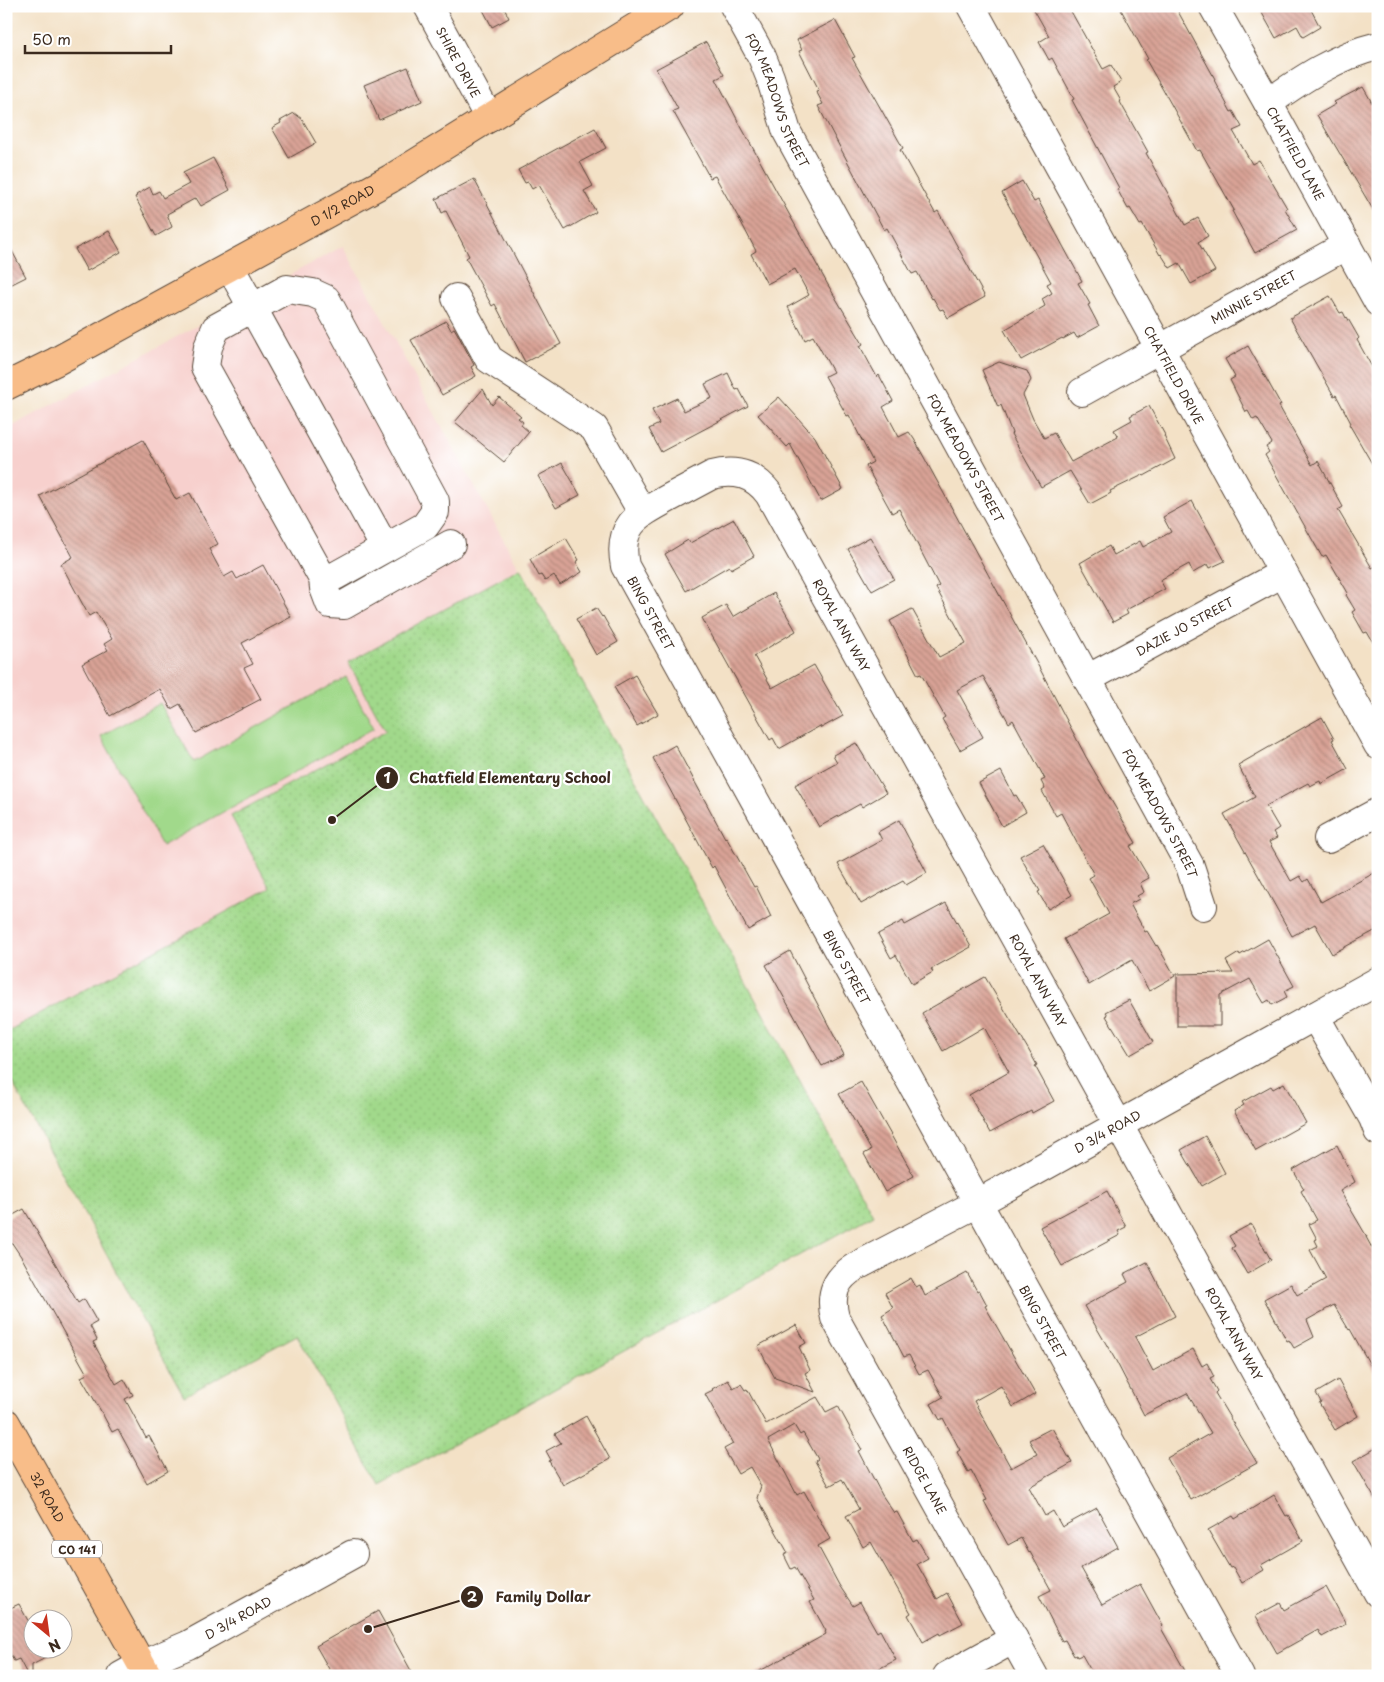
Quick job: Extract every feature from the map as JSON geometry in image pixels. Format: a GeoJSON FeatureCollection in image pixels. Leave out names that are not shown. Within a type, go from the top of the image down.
{"type":"FeatureCollection","features":[{"type":"Feature","properties":{"kind":"main road","name":"D 1/2 ROAD"},"geometry":{"type":"LineString","coordinates":[[6,386],[55,362],[390,179],[670,6]]}},
{"type":"Feature","properties":{"kind":"main road","name":"32 ROAD"},"geometry":{"type":"LineString","coordinates":[[6,1423],[137,1672]]}},
{"type":"Feature","properties":{"kind":"street","name":"SHIRE DRIVE"},"geometry":{"type":"LineString","coordinates":[[428,6],[489,118]]}},
{"type":"Feature","properties":{"kind":"street","name":"FOX MEADOWS STREET"},"geometry":{"type":"LineString","coordinates":[[734,6],[762,57],[787,132],[1190,866],[1203,906]]}},
{"type":"Feature","properties":{"kind":"street","name":"CHATFIELD DRIVE"},"geometry":{"type":"LineString","coordinates":[[971,6],[1378,745]]}},
{"type":"Feature","properties":{"kind":"street","name":"CHATFIELD LANE"},"geometry":{"type":"LineString","coordinates":[[1213,6],[1378,302]]}},
{"type":"Feature","properties":{"kind":"street"},"geometry":{"type":"LineString","coordinates":[[1268,103],[1328,63],[1378,46]]}},
{"type":"Feature","properties":{"kind":"street","name":"MINNIE STREET"},"geometry":{"type":"LineString","coordinates":[[1082,392],[1347,245]]}},
{"type":"Feature","properties":{"kind":"street"},"geometry":{"type":"LineString","coordinates":[[230,267],[385,548]]}},
{"type":"Feature","properties":{"kind":"street"},"geometry":{"type":"LineString","coordinates":[[323,579],[334,576],[425,526],[435,512],[436,500],[326,299],[313,294],[287,289],[216,328],[208,347],[206,367],[323,579],[330,604],[344,605],[452,544]]}},
{"type":"Feature","properties":{"kind":"street"},"geometry":{"type":"LineString","coordinates":[[456,298],[489,359],[594,428],[642,512]]}},
{"type":"Feature","properties":{"kind":"street","name":"ROYAL ANN WAY"},"geometry":{"type":"LineString","coordinates":[[642,512],[712,475],[723,472],[735,472],[746,475],[755,479],[763,486],[1378,1593]]}},
{"type":"Feature","properties":{"kind":"street","name":"BING STREET"},"geometry":{"type":"LineString","coordinates":[[642,512],[629,526],[626,535],[623,555],[625,566],[1240,1676]]}},
{"type":"Feature","properties":{"kind":"street","name":"DAZIE JO STREET"},"geometry":{"type":"LineString","coordinates":[[1087,679],[1283,573]]}},
{"type":"Feature","properties":{"kind":"street"},"geometry":{"type":"LineString","coordinates":[[1328,839],[1378,812]]}},
{"type":"Feature","properties":{"kind":"street","name":"D 3/4 ROAD"},"geometry":{"type":"LineString","coordinates":[[838,1281],[855,1267],[978,1203],[1378,981]]}},
{"type":"Feature","properties":{"kind":"street"},"geometry":{"type":"LineString","coordinates":[[1315,1016],[1378,1131]]}},
{"type":"Feature","properties":{"kind":"street","name":"RIDGE LANE"},"geometry":{"type":"LineString","coordinates":[[838,1281],[832,1299],[835,1318],[1034,1676]]}},
{"type":"Feature","properties":{"kind":"street","name":"D 3/4 ROAD"},"geometry":{"type":"LineString","coordinates":[[137,1672],[353,1554]]}},
{"type":"Feature","properties":{"kind":"street"},"geometry":{"type":"LineString","coordinates":[[947,1676],[1014,1639]]}},
{"type":"Feature","properties":{"kind":"shaded area"},"geometry":{"type":"Polygon","coordinates":[[[343,246],[873,1215],[379,1485],[297,1335],[184,1396],[6,1071],[6,430],[343,246]]]}},
{"type":"Feature","properties":{"kind":"green space"},"geometry":{"type":"Polygon","coordinates":[[[520,568],[873,1215],[379,1485],[297,1335],[184,1396],[6,1071],[6,1032],[270,888],[231,816],[386,731],[348,662],[520,568]]]}},
{"type":"Feature","properties":{"kind":"green space"},"geometry":{"type":"Polygon","coordinates":[[[346,677],[374,728],[162,846],[101,736],[160,703],[194,762],[346,677]]]}},
{"type":"Feature","properties":{"kind":"building"},"geometry":{"type":"Polygon","coordinates":[[[481,6],[503,6],[509,18],[492,27],[481,6]]]}},
{"type":"Feature","properties":{"kind":"building"},"geometry":{"type":"Polygon","coordinates":[[[1032,6],[1068,6],[1103,69],[1111,65],[1121,82],[1113,87],[1185,225],[1198,218],[1208,236],[1198,242],[1215,271],[1191,284],[1179,263],[1170,268],[1142,224],[1140,225],[1130,208],[1128,209],[1117,189],[1119,188],[1072,100],[1074,99],[1052,58],[1049,60],[1039,42],[1049,36],[1032,6]]]}},
{"type":"Feature","properties":{"kind":"building"},"geometry":{"type":"Polygon","coordinates":[[[1119,6],[1175,6],[1231,112],[1233,111],[1242,127],[1233,131],[1252,164],[1259,160],[1287,208],[1285,209],[1297,230],[1255,253],[1232,211],[1234,210],[1200,150],[1197,151],[1146,60],[1148,59],[1119,6]]]}},
{"type":"Feature","properties":{"kind":"building"},"geometry":{"type":"Polygon","coordinates":[[[1258,6],[1309,6],[1320,27],[1303,37],[1297,26],[1276,38],[1258,6]]]}},
{"type":"Feature","properties":{"kind":"building"},"geometry":{"type":"Polygon","coordinates":[[[835,20],[855,57],[852,58],[903,148],[900,150],[935,213],[938,211],[985,297],[948,318],[943,309],[940,310],[932,299],[917,272],[912,274],[887,228],[884,230],[818,106],[823,104],[816,91],[819,90],[799,51],[802,50],[797,40],[835,20]]]}},
{"type":"Feature","properties":{"kind":"building"},"geometry":{"type":"Polygon","coordinates":[[[706,42],[724,75],[716,79],[828,285],[863,344],[860,346],[877,377],[879,375],[893,401],[883,407],[899,437],[909,432],[914,439],[1086,757],[1136,843],[1130,846],[1149,878],[1140,883],[1144,892],[1137,896],[1139,899],[1130,904],[1145,932],[1147,931],[1157,945],[1175,976],[1149,991],[1132,960],[1089,985],[1064,939],[1109,914],[1089,878],[1094,875],[1061,813],[1056,816],[1042,791],[1045,789],[1041,781],[1045,779],[1013,720],[1009,723],[983,676],[957,690],[983,737],[960,750],[942,719],[945,717],[921,674],[918,675],[890,621],[912,609],[939,657],[966,643],[936,588],[939,586],[899,509],[892,513],[866,466],[873,462],[849,415],[847,416],[825,376],[833,372],[813,336],[805,340],[788,307],[809,295],[795,269],[767,284],[751,254],[756,251],[742,224],[715,176],[710,178],[673,111],[678,109],[656,69],[706,42]]]}},
{"type":"Feature","properties":{"kind":"building"},"geometry":{"type":"Polygon","coordinates":[[[408,67],[422,101],[379,120],[364,85],[408,67]]]}},
{"type":"Feature","properties":{"kind":"building"},"geometry":{"type":"Polygon","coordinates":[[[1363,87],[1378,113],[1378,218],[1317,115],[1336,104],[1334,102],[1363,87]]]}},
{"type":"Feature","properties":{"kind":"building"},"geometry":{"type":"Polygon","coordinates":[[[294,113],[302,119],[316,143],[289,158],[272,128],[294,113]]]}},
{"type":"Feature","properties":{"kind":"building"},"geometry":{"type":"Polygon","coordinates":[[[595,128],[606,148],[580,162],[593,186],[584,191],[596,212],[565,230],[539,185],[532,189],[528,182],[525,183],[518,170],[595,128]]]}},
{"type":"Feature","properties":{"kind":"building"},"geometry":{"type":"Polygon","coordinates":[[[213,158],[230,190],[201,206],[196,198],[167,214],[172,227],[156,236],[135,197],[136,195],[150,187],[153,194],[159,191],[163,198],[189,184],[183,173],[213,158]]]}},
{"type":"Feature","properties":{"kind":"building"},"geometry":{"type":"Polygon","coordinates":[[[474,179],[561,344],[525,362],[495,304],[492,306],[466,258],[469,256],[446,211],[442,213],[436,199],[474,179]]]}},
{"type":"Feature","properties":{"kind":"building"},"geometry":{"type":"Polygon","coordinates":[[[1022,181],[1034,202],[1038,200],[1082,281],[1078,283],[1090,304],[1088,305],[1099,326],[1077,338],[1074,333],[1062,338],[1021,360],[1004,330],[1045,306],[1042,299],[1052,293],[1047,284],[1051,282],[1002,193],[1022,181]]]}},
{"type":"Feature","properties":{"kind":"building"},"geometry":{"type":"Polygon","coordinates":[[[109,231],[121,252],[87,271],[75,249],[109,231]]]}},
{"type":"Feature","properties":{"kind":"building"},"geometry":{"type":"Polygon","coordinates":[[[6,240],[26,277],[6,287],[6,240]]]}},
{"type":"Feature","properties":{"kind":"building"},"geometry":{"type":"Polygon","coordinates":[[[1330,296],[1340,313],[1343,312],[1347,317],[1359,338],[1357,340],[1378,378],[1378,474],[1349,424],[1351,423],[1336,395],[1334,396],[1290,318],[1330,296]]]}},
{"type":"Feature","properties":{"kind":"building"},"geometry":{"type":"Polygon","coordinates":[[[446,321],[451,330],[454,328],[457,333],[474,365],[471,367],[476,376],[442,395],[411,340],[446,321]]]}},
{"type":"Feature","properties":{"kind":"building"},"geometry":{"type":"Polygon","coordinates":[[[1248,346],[1312,465],[1318,461],[1343,507],[1338,510],[1372,568],[1378,565],[1378,651],[1367,632],[1364,633],[1352,612],[1355,610],[1346,595],[1348,593],[1326,555],[1322,557],[1265,455],[1269,452],[1266,447],[1272,443],[1257,418],[1253,420],[1248,411],[1246,412],[1230,380],[1235,377],[1225,359],[1248,346]]]}},
{"type":"Feature","properties":{"kind":"building"},"geometry":{"type":"Polygon","coordinates":[[[999,362],[1027,371],[1031,380],[1023,395],[1033,419],[1044,438],[1054,433],[1071,462],[1118,437],[1114,430],[1132,420],[1130,416],[1149,406],[1165,435],[1175,459],[1144,476],[1110,491],[1111,493],[1090,504],[1070,471],[1041,487],[1011,434],[1001,405],[998,407],[982,370],[999,362]]]}},
{"type":"Feature","properties":{"kind":"building"},"geometry":{"type":"Polygon","coordinates":[[[728,373],[736,390],[739,389],[748,406],[661,452],[649,429],[659,424],[652,410],[677,398],[684,411],[712,398],[705,384],[728,373]]]}},
{"type":"Feature","properties":{"kind":"building"},"geometry":{"type":"Polygon","coordinates":[[[483,389],[492,405],[499,397],[521,416],[518,418],[523,422],[521,425],[529,432],[504,462],[455,422],[483,389]]]}},
{"type":"Feature","properties":{"kind":"building"},"geometry":{"type":"Polygon","coordinates":[[[779,397],[815,437],[843,489],[821,501],[790,444],[787,447],[758,415],[779,397]]]}},
{"type":"Feature","properties":{"kind":"building"},"geometry":{"type":"Polygon","coordinates":[[[143,440],[176,500],[190,493],[218,544],[209,549],[224,577],[233,572],[237,579],[263,565],[291,617],[242,643],[253,664],[244,668],[261,699],[196,733],[180,704],[171,709],[160,689],[110,716],[82,664],[108,650],[104,644],[112,639],[96,612],[89,616],[61,564],[73,557],[40,496],[143,440]]]}},
{"type":"Feature","properties":{"kind":"building"},"geometry":{"type":"Polygon","coordinates":[[[562,463],[580,495],[556,508],[538,476],[562,463]]]}},
{"type":"Feature","properties":{"kind":"building"},"geometry":{"type":"Polygon","coordinates":[[[1192,501],[1225,561],[1210,568],[1208,564],[1193,573],[1189,564],[1160,580],[1165,589],[1126,610],[1128,614],[1113,622],[1080,563],[1109,546],[1114,555],[1140,541],[1143,547],[1171,532],[1163,517],[1192,501]]]}},
{"type":"Feature","properties":{"kind":"building"},"geometry":{"type":"Polygon","coordinates":[[[734,519],[754,556],[731,569],[729,566],[686,591],[665,554],[688,540],[690,543],[734,519]]]}},
{"type":"Feature","properties":{"kind":"building"},"geometry":{"type":"Polygon","coordinates":[[[870,537],[894,579],[872,591],[848,549],[870,537]]]}},
{"type":"Feature","properties":{"kind":"building"},"geometry":{"type":"Polygon","coordinates":[[[566,538],[579,560],[576,562],[582,572],[560,585],[554,575],[545,581],[541,575],[539,576],[530,559],[566,538]]]}},
{"type":"Feature","properties":{"kind":"building"},"geometry":{"type":"Polygon","coordinates":[[[774,593],[796,631],[754,656],[772,688],[814,665],[843,716],[821,728],[820,726],[779,749],[773,738],[770,740],[702,618],[726,605],[733,617],[774,593]]]}},
{"type":"Feature","properties":{"kind":"building"},"geometry":{"type":"Polygon","coordinates":[[[596,608],[603,616],[618,642],[596,655],[576,619],[596,608]]]}},
{"type":"Feature","properties":{"kind":"building"},"geometry":{"type":"Polygon","coordinates":[[[635,675],[658,714],[637,726],[614,687],[635,675]]]}},
{"type":"Feature","properties":{"kind":"building"},"geometry":{"type":"Polygon","coordinates":[[[1322,717],[1348,769],[1321,784],[1320,781],[1310,786],[1308,783],[1266,806],[1279,828],[1273,832],[1277,838],[1269,842],[1291,881],[1300,876],[1304,882],[1308,879],[1321,902],[1378,871],[1378,929],[1332,954],[1315,924],[1292,936],[1224,814],[1255,797],[1238,765],[1322,717]]]}},
{"type":"Feature","properties":{"kind":"building"},"geometry":{"type":"Polygon","coordinates":[[[856,743],[886,793],[862,807],[860,804],[819,827],[795,785],[837,762],[833,755],[856,743]]]}},
{"type":"Feature","properties":{"kind":"building"},"geometry":{"type":"Polygon","coordinates":[[[675,745],[725,838],[754,887],[756,886],[771,917],[748,930],[714,866],[712,868],[653,758],[675,745]]]}},
{"type":"Feature","properties":{"kind":"building"},"geometry":{"type":"Polygon","coordinates":[[[1001,771],[1014,796],[1016,795],[1026,812],[1002,826],[979,783],[1001,771]]]}},
{"type":"Feature","properties":{"kind":"building"},"geometry":{"type":"Polygon","coordinates":[[[899,820],[927,873],[906,885],[903,881],[861,904],[838,864],[882,840],[878,832],[899,820]]]}},
{"type":"Feature","properties":{"kind":"building"},"geometry":{"type":"Polygon","coordinates":[[[1043,844],[1072,895],[1048,909],[1020,856],[1043,844]]]}},
{"type":"Feature","properties":{"kind":"building"},"geometry":{"type":"Polygon","coordinates":[[[946,903],[971,947],[931,969],[933,972],[912,984],[896,955],[891,958],[878,934],[903,921],[905,925],[946,903]]]}},
{"type":"Feature","properties":{"kind":"building"},"geometry":{"type":"Polygon","coordinates":[[[1268,939],[1294,986],[1284,991],[1287,997],[1272,1005],[1269,1000],[1264,1003],[1250,979],[1220,995],[1220,1026],[1177,1026],[1177,974],[1233,973],[1226,961],[1268,939]]]}},
{"type":"Feature","properties":{"kind":"building"},"geometry":{"type":"Polygon","coordinates":[[[790,951],[844,1055],[822,1066],[766,965],[790,951]]]}},
{"type":"Feature","properties":{"kind":"building"},"geometry":{"type":"Polygon","coordinates":[[[985,977],[1037,1065],[1035,1066],[1054,1101],[990,1133],[969,1095],[1009,1072],[984,1027],[943,1051],[922,1013],[985,977]]]}},
{"type":"Feature","properties":{"kind":"building"},"geometry":{"type":"Polygon","coordinates":[[[1129,1000],[1153,1042],[1130,1055],[1106,1016],[1108,1015],[1106,1012],[1129,1000]]]}},
{"type":"Feature","properties":{"kind":"building"},"geometry":{"type":"Polygon","coordinates":[[[861,1082],[914,1176],[885,1192],[864,1154],[871,1150],[839,1094],[861,1082]]]}},
{"type":"Feature","properties":{"kind":"building"},"geometry":{"type":"Polygon","coordinates":[[[1284,1083],[1306,1123],[1256,1151],[1234,1111],[1244,1105],[1242,1102],[1271,1086],[1273,1089],[1284,1083]]]}},
{"type":"Feature","properties":{"kind":"building"},"geometry":{"type":"Polygon","coordinates":[[[1205,1136],[1225,1173],[1202,1186],[1181,1150],[1205,1136]]]}},
{"type":"Feature","properties":{"kind":"building"},"geometry":{"type":"Polygon","coordinates":[[[1337,1145],[1355,1182],[1340,1191],[1378,1259],[1378,1379],[1334,1305],[1307,1320],[1314,1337],[1294,1348],[1289,1340],[1287,1341],[1264,1299],[1291,1284],[1297,1295],[1326,1279],[1310,1250],[1318,1246],[1315,1240],[1317,1239],[1309,1224],[1317,1220],[1301,1191],[1304,1189],[1293,1170],[1337,1145]]]}},
{"type":"Feature","properties":{"kind":"building"},"geometry":{"type":"Polygon","coordinates":[[[1107,1191],[1126,1227],[1118,1231],[1120,1235],[1062,1266],[1040,1227],[1107,1191]]]}},
{"type":"Feature","properties":{"kind":"building"},"geometry":{"type":"Polygon","coordinates":[[[24,1209],[78,1303],[84,1299],[97,1322],[90,1326],[97,1340],[93,1342],[116,1384],[124,1379],[133,1395],[125,1399],[146,1438],[149,1436],[168,1471],[147,1483],[118,1429],[112,1432],[81,1377],[87,1374],[22,1258],[12,1243],[6,1247],[6,1219],[24,1209]]]}},
{"type":"Feature","properties":{"kind":"building"},"geometry":{"type":"Polygon","coordinates":[[[1251,1224],[1271,1260],[1247,1274],[1232,1248],[1235,1246],[1229,1236],[1251,1224]]]}},
{"type":"Feature","properties":{"kind":"building"},"geometry":{"type":"Polygon","coordinates":[[[1147,1262],[1175,1316],[1135,1337],[1153,1371],[1193,1349],[1202,1366],[1207,1363],[1214,1377],[1210,1379],[1217,1391],[1215,1393],[1257,1463],[1191,1500],[1167,1458],[1211,1433],[1187,1393],[1144,1415],[1116,1361],[1084,1306],[1128,1282],[1124,1274],[1147,1262]]]}},
{"type":"Feature","properties":{"kind":"building"},"geometry":{"type":"Polygon","coordinates":[[[967,1273],[977,1291],[979,1290],[987,1305],[985,1306],[1035,1394],[1013,1407],[1001,1386],[974,1401],[1011,1468],[1037,1454],[1029,1440],[1052,1428],[1072,1463],[1029,1487],[1045,1516],[1053,1511],[1062,1527],[1097,1508],[1118,1547],[1081,1568],[1102,1605],[1140,1584],[1163,1626],[1161,1628],[1188,1676],[1094,1676],[1082,1655],[1074,1656],[1065,1640],[1062,1641],[1039,1596],[1051,1590],[1030,1552],[1021,1538],[1008,1545],[984,1501],[987,1500],[971,1470],[968,1472],[957,1452],[960,1450],[943,1418],[940,1420],[931,1404],[943,1397],[928,1370],[919,1374],[909,1355],[904,1357],[882,1315],[893,1308],[885,1293],[911,1278],[916,1287],[920,1285],[925,1296],[967,1273]]]}},
{"type":"Feature","properties":{"kind":"building"},"geometry":{"type":"Polygon","coordinates":[[[796,1325],[806,1343],[799,1347],[810,1370],[805,1373],[815,1392],[775,1378],[758,1346],[796,1325]]]}},
{"type":"Feature","properties":{"kind":"building"},"geometry":{"type":"Polygon","coordinates":[[[728,1380],[733,1388],[741,1384],[745,1390],[747,1389],[766,1424],[817,1397],[826,1412],[838,1406],[862,1450],[859,1451],[882,1495],[894,1513],[897,1512],[913,1541],[917,1539],[928,1558],[917,1564],[937,1599],[947,1593],[963,1623],[923,1642],[908,1615],[911,1613],[871,1542],[863,1547],[846,1516],[859,1509],[842,1479],[829,1486],[815,1461],[818,1459],[803,1433],[800,1435],[794,1425],[768,1440],[797,1495],[804,1491],[830,1539],[818,1546],[839,1585],[853,1606],[860,1602],[877,1632],[880,1630],[896,1660],[860,1676],[751,1676],[826,1634],[826,1631],[810,1602],[814,1600],[795,1567],[791,1569],[784,1555],[788,1553],[757,1498],[761,1486],[750,1467],[738,1474],[724,1449],[733,1444],[705,1394],[728,1380]]]}},
{"type":"Feature","properties":{"kind":"building"},"geometry":{"type":"Polygon","coordinates":[[[1338,1380],[1358,1416],[1335,1430],[1319,1403],[1321,1402],[1316,1393],[1338,1380]]]}},
{"type":"Feature","properties":{"kind":"building"},"geometry":{"type":"Polygon","coordinates":[[[586,1416],[610,1459],[563,1485],[549,1461],[551,1460],[546,1451],[561,1443],[555,1434],[586,1416]]]}},
{"type":"Feature","properties":{"kind":"building"},"geometry":{"type":"Polygon","coordinates":[[[1378,1447],[1378,1504],[1353,1461],[1378,1447]]]}},
{"type":"Feature","properties":{"kind":"building"},"geometry":{"type":"Polygon","coordinates":[[[1274,1495],[1303,1541],[1261,1565],[1264,1570],[1242,1583],[1233,1567],[1230,1568],[1208,1530],[1233,1516],[1235,1519],[1274,1495]]]}},
{"type":"Feature","properties":{"kind":"building"},"geometry":{"type":"Polygon","coordinates":[[[1326,1587],[1346,1624],[1322,1637],[1318,1630],[1277,1653],[1256,1616],[1280,1603],[1284,1610],[1326,1587]]]}},
{"type":"Feature","properties":{"kind":"building"},"geometry":{"type":"Polygon","coordinates":[[[19,1604],[22,1610],[22,1660],[42,1660],[32,1665],[32,1676],[28,1676],[19,1659],[14,1661],[6,1647],[6,1610],[19,1604]]]}},
{"type":"Feature","properties":{"kind":"building"},"geometry":{"type":"Polygon","coordinates":[[[378,1611],[414,1676],[333,1676],[316,1646],[378,1611]]]}},
{"type":"Feature","properties":{"kind":"place","name":"Chatfield Elementary School"},"geometry":{"type":"Point","coordinates":[332,820]}},
{"type":"Feature","properties":{"kind":"place","name":"Family Dollar"},"geometry":{"type":"Point","coordinates":[368,1629]}}]}
